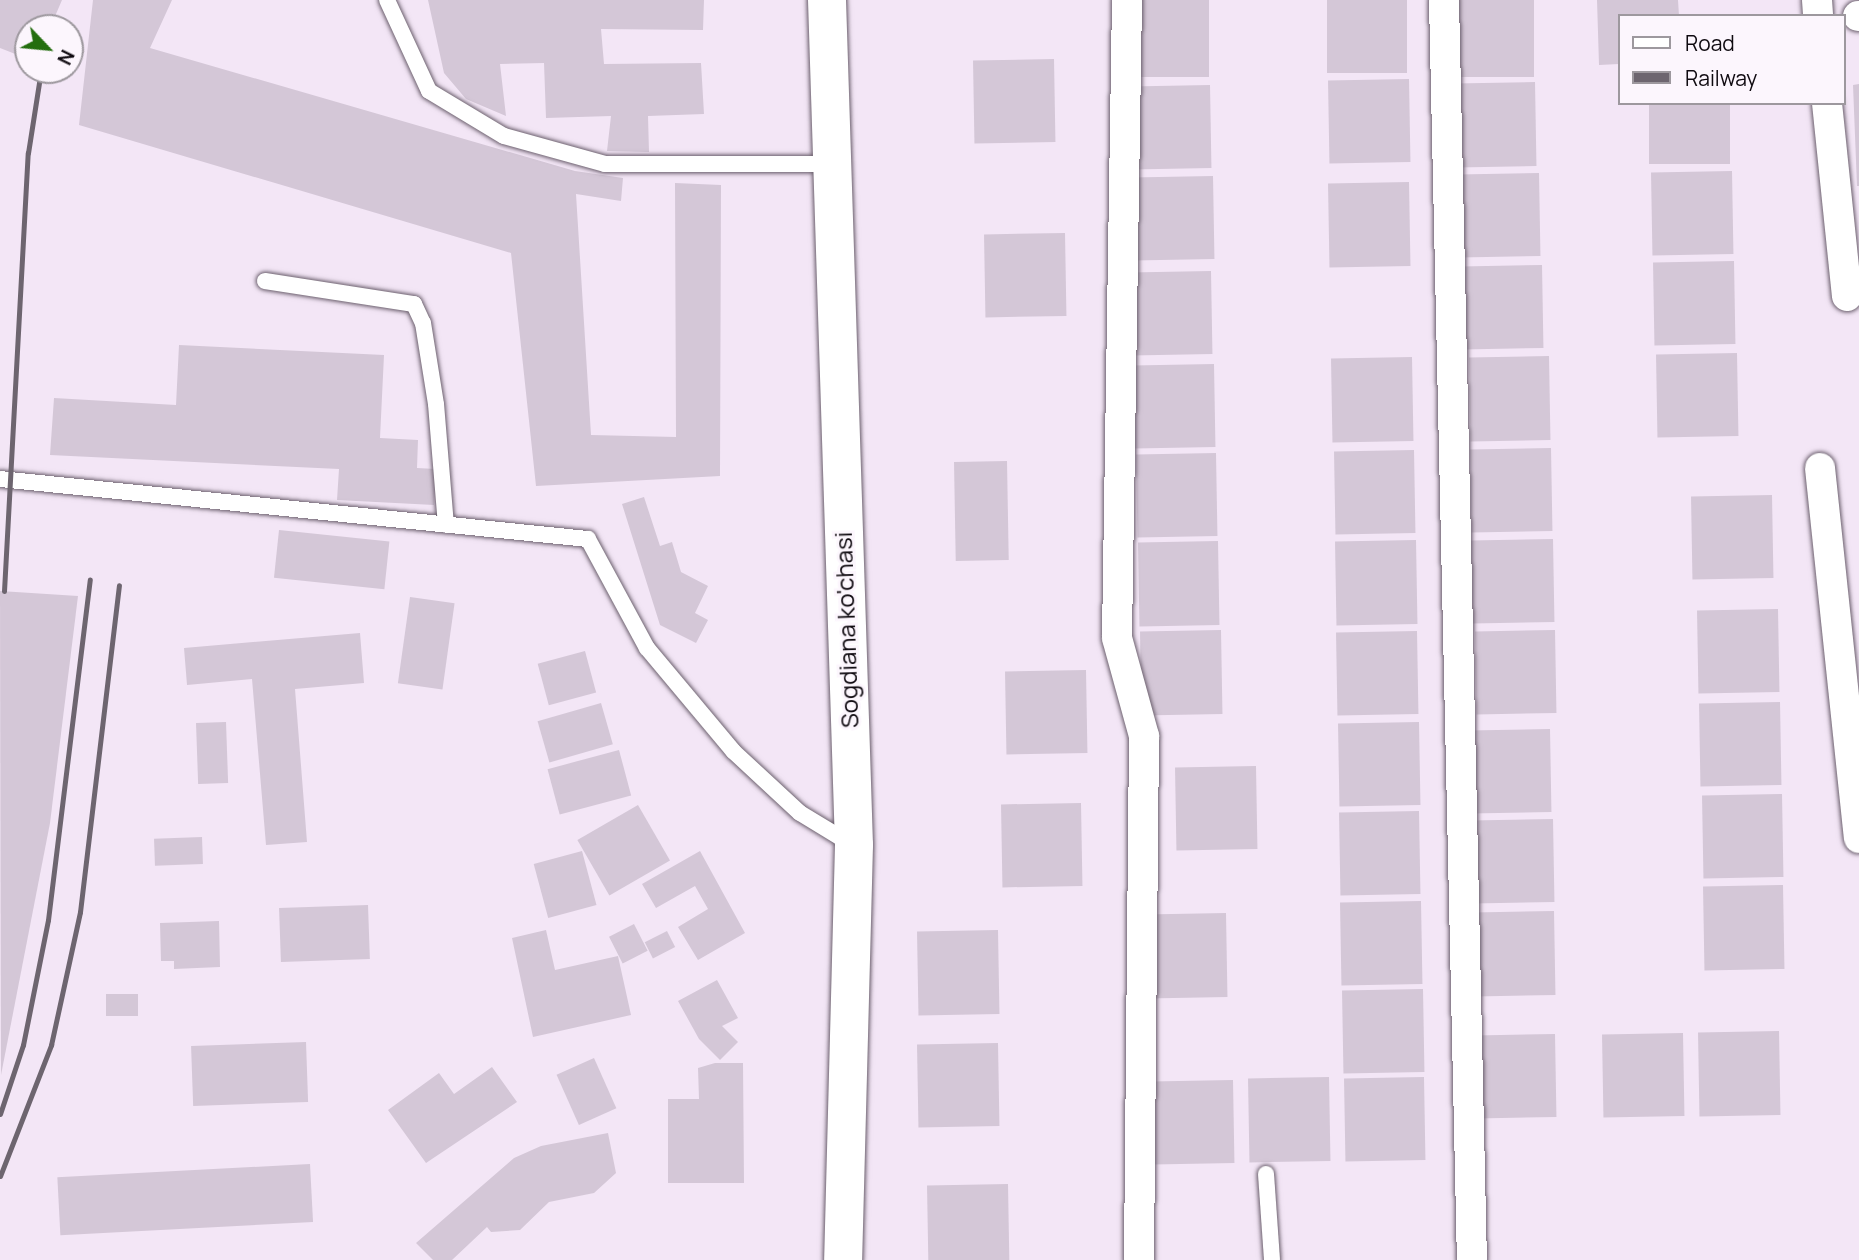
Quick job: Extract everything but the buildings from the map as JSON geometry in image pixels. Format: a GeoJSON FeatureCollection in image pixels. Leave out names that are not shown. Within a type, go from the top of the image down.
{"type":"FeatureCollection","features":[{"type":"Feature","properties":{"kind":"street","name":"Sogdiana ko'chasi"},"geometry":{"type":"LineString","coordinates":[[827,0],[828,164],[853,845],[843,1260]]}},
{"type":"Feature","properties":{"kind":"street"},"geometry":{"type":"LineString","coordinates":[[1127,0],[1117,638],[1144,736],[1139,1260]]}},
{"type":"Feature","properties":{"kind":"street"},"geometry":{"type":"LineString","coordinates":[[1444,0],[1472,1260]]}},
{"type":"Feature","properties":{"kind":"street"},"geometry":{"type":"LineString","coordinates":[[1827,105],[1847,296]]}},
{"type":"Feature","properties":{"kind":"street"},"geometry":{"type":"LineString","coordinates":[[1821,468],[1859,838]]}},
{"type":"Feature","properties":{"kind":"lane"},"geometry":{"type":"LineString","coordinates":[[387,0],[429,91],[504,136],[605,164],[828,164]]}},
{"type":"Feature","properties":{"kind":"lane"},"geometry":{"type":"LineString","coordinates":[[265,281],[414,304],[423,323],[436,404],[446,524]]}},
{"type":"Feature","properties":{"kind":"lane"},"geometry":{"type":"LineString","coordinates":[[0,479],[588,539],[647,648],[733,751],[800,813],[853,845]]}},
{"type":"Feature","properties":{"kind":"lane"},"geometry":{"type":"LineString","coordinates":[[1266,1174],[1272,1260]]}},
{"type":"Feature","properties":{"kind":"railway"},"geometry":{"type":"LineString","coordinates":[[4,591],[28,153],[39,84]]}},
{"type":"Feature","properties":{"kind":"railway"},"geometry":{"type":"LineString","coordinates":[[0,1114],[23,1045],[48,920],[90,580]]}},
{"type":"Feature","properties":{"kind":"railway"},"geometry":{"type":"LineString","coordinates":[[0,1176],[51,1045],[80,912],[119,585]]}}]}
